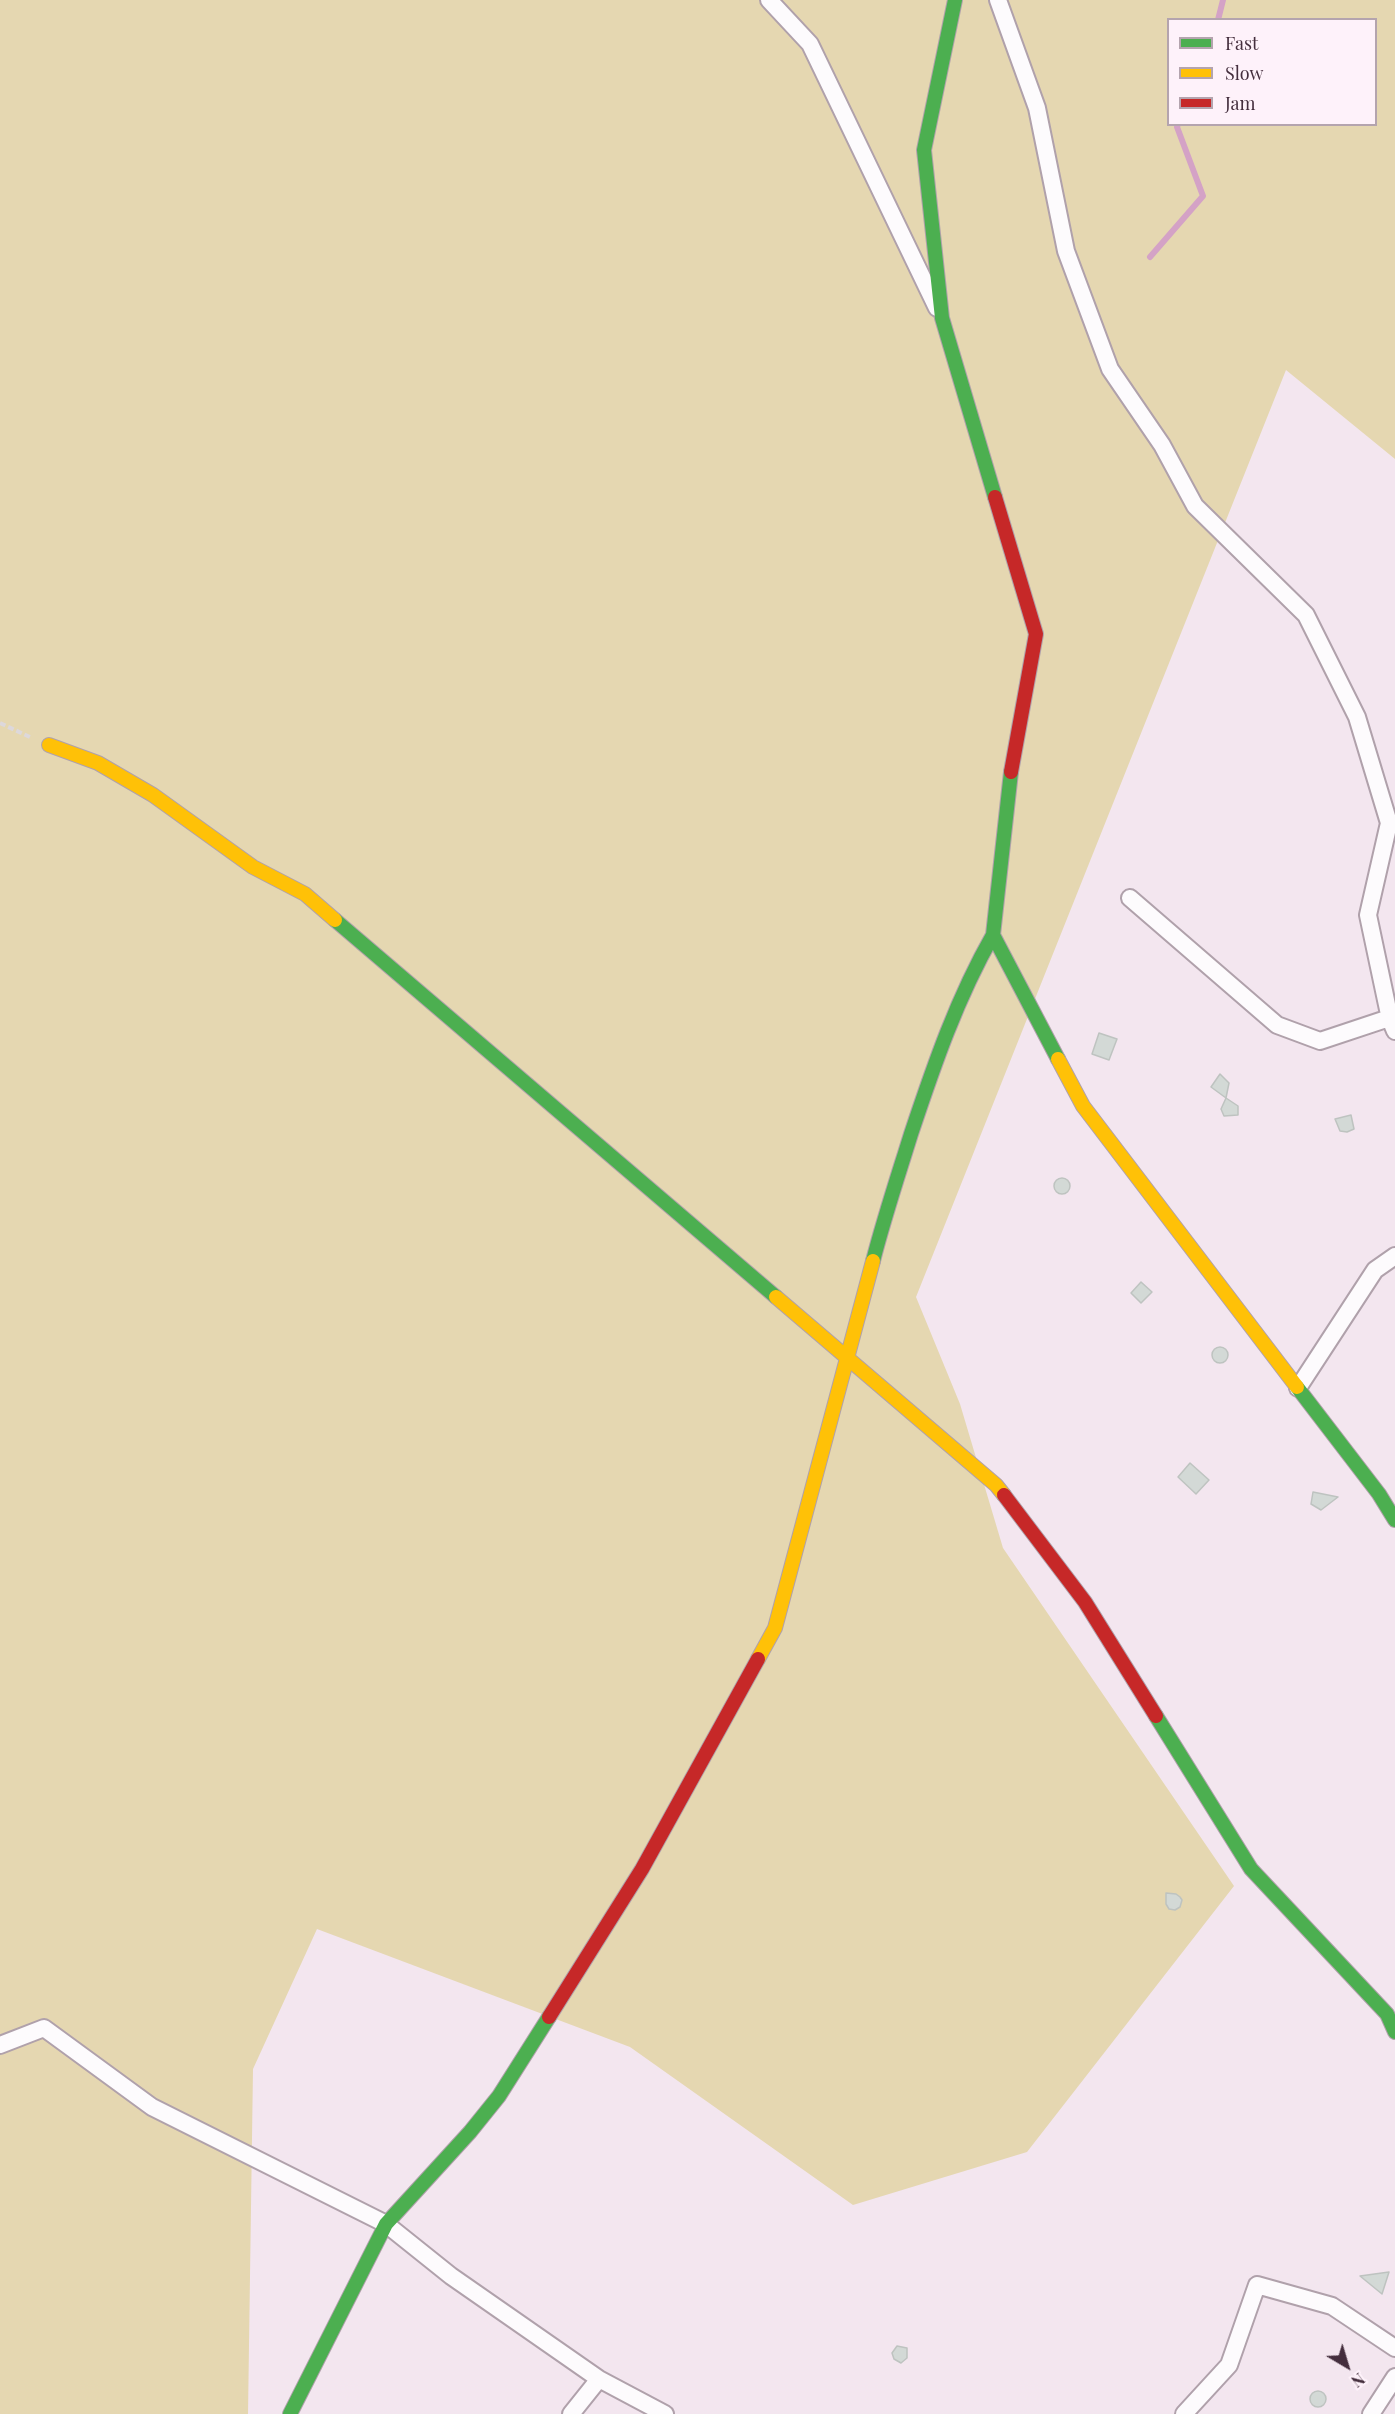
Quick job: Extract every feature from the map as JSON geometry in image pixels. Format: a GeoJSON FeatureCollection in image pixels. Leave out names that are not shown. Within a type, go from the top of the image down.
{"type":"FeatureCollection","features":[{"type":"Feature","properties":{"kind":"street"},"geometry":{"type":"LineString","coordinates":[[290,2414],[386,2224],[470,2132],[499,2096],[642,1869],[775,1628],[883,1221],[931,1073],[969,977],[993,935],[1008,787],[1036,634],[942,318],[810,44],[769,0]]}},
{"type":"Feature","properties":{"kind":"street"},"geometry":{"type":"LineString","coordinates":[[942,318],[924,150],[955,0]]}},
{"type":"Feature","properties":{"kind":"street"},"geometry":{"type":"LineString","coordinates":[[998,0],[1037,108],[1066,251],[1110,369],[1162,445],[1195,506],[1306,615],[1358,717],[1389,823],[1368,915],[1393,1022],[1320,1041],[1277,1025],[1130,898]]}},
{"type":"Feature","properties":{"kind":"street"},"geometry":{"type":"LineString","coordinates":[[49,745],[98,763],[153,795],[253,867],[305,894],[996,1485],[1084,1602],[1251,1869],[1391,2009],[1395,2032]]}},
{"type":"Feature","properties":{"kind":"street"},"geometry":{"type":"LineString","coordinates":[[993,935],[1083,1106],[1379,1494],[1395,1520]]}},
{"type":"Feature","properties":{"kind":"street"},"geometry":{"type":"LineString","coordinates":[[1298,1388],[1375,1270],[1395,1256]]}},
{"type":"Feature","properties":{"kind":"street"},"geometry":{"type":"LineString","coordinates":[[0,2044],[44,2028],[152,2107],[386,2224],[451,2276],[598,2379],[665,2414]]}},
{"type":"Feature","properties":{"kind":"street"},"geometry":{"type":"LineString","coordinates":[[1184,2414],[1229,2365],[1257,2285],[1332,2306],[1395,2348]]}},
{"type":"Feature","properties":{"kind":"street"},"geometry":{"type":"LineString","coordinates":[[1371,2414],[1395,2377]]}},
{"type":"Feature","properties":{"kind":"street"},"geometry":{"type":"LineString","coordinates":[[571,2414],[598,2379]]}},
{"type":"Feature","properties":{"kind":"path"},"geometry":{"type":"LineString","coordinates":[[0,723],[49,745]]}},
{"type":"Feature","properties":{"kind":"shaded area"},"geometry":{"type":"Polygon","coordinates":[[[0,0],[1395,0],[1395,459],[1286,370],[916,1297],[960,1404],[1003,1548],[1234,1886],[1027,2152],[853,2205],[630,2047],[317,1929],[253,2069],[248,2414],[0,2414],[0,0]]]}},
{"type":"Feature","properties":{"kind":"building"},"geometry":{"type":"Polygon","coordinates":[[[1099,1033],[1117,1039],[1109,1060],[1092,1054],[1099,1033]]]}},
{"type":"Feature","properties":{"kind":"building"},"geometry":{"type":"Polygon","coordinates":[[[1220,1074],[1229,1083],[1226,1098],[1211,1087],[1220,1074]]]}},
{"type":"Feature","properties":{"kind":"building"},"geometry":{"type":"Polygon","coordinates":[[[1226,1098],[1238,1106],[1238,1115],[1224,1116],[1221,1109],[1226,1098]]]}},
{"type":"Feature","properties":{"kind":"building"},"geometry":{"type":"Polygon","coordinates":[[[1351,1115],[1354,1129],[1347,1132],[1340,1131],[1335,1119],[1351,1115]]]}},
{"type":"Feature","properties":{"kind":"building"},"geometry":{"type":"Polygon","coordinates":[[[1062,1178],[1068,1180],[1070,1186],[1068,1192],[1062,1194],[1056,1192],[1054,1186],[1056,1180],[1062,1178]]]}},
{"type":"Feature","properties":{"kind":"building"},"geometry":{"type":"Polygon","coordinates":[[[1141,1282],[1152,1292],[1141,1303],[1131,1293],[1141,1282]]]}},
{"type":"Feature","properties":{"kind":"building"},"geometry":{"type":"Polygon","coordinates":[[[1217,1347],[1223,1347],[1228,1355],[1226,1361],[1217,1363],[1212,1358],[1212,1352],[1217,1347]]]}},
{"type":"Feature","properties":{"kind":"building"},"geometry":{"type":"Polygon","coordinates":[[[1190,1463],[1209,1480],[1196,1494],[1178,1477],[1190,1463]]]}},
{"type":"Feature","properties":{"kind":"building"},"geometry":{"type":"Polygon","coordinates":[[[1313,1492],[1338,1497],[1321,1510],[1311,1504],[1313,1492]]]}},
{"type":"Feature","properties":{"kind":"building"},"geometry":{"type":"Polygon","coordinates":[[[1166,1893],[1180,1897],[1182,1900],[1180,1907],[1175,1910],[1169,1909],[1166,1904],[1166,1893]]]}},
{"type":"Feature","properties":{"kind":"building"},"geometry":{"type":"Polygon","coordinates":[[[1389,2272],[1382,2294],[1360,2276],[1389,2272]]]}},
{"type":"Feature","properties":{"kind":"building"},"geometry":{"type":"Polygon","coordinates":[[[897,2346],[907,2348],[907,2358],[901,2363],[894,2359],[892,2353],[897,2346]]]}},
{"type":"Feature","properties":{"kind":"building"},"geometry":{"type":"Polygon","coordinates":[[[1315,2391],[1321,2391],[1326,2399],[1324,2405],[1315,2407],[1310,2402],[1310,2396],[1315,2391]]]}},
{"type":"Feature","properties":{"kind":"waterway"},"geometry":{"type":"LineString","coordinates":[[1218,18],[1223,0]]}},
{"type":"Feature","properties":{"kind":"waterway"},"geometry":{"type":"LineString","coordinates":[[1150,257],[1203,196],[1177,126]]}},
{"type":"Feature","properties":{"kind":"traffic: fast"},"geometry":{"type":"LineString","coordinates":[[955,0],[924,150],[942,318],[995,497]]}},
{"type":"Feature","properties":{"kind":"traffic: fast"},"geometry":{"type":"LineString","coordinates":[[1011,772],[993,935],[1058,1059]]}},
{"type":"Feature","properties":{"kind":"traffic: fast"},"geometry":{"type":"LineString","coordinates":[[335,920],[776,1297]]}},
{"type":"Feature","properties":{"kind":"traffic: fast"},"geometry":{"type":"LineString","coordinates":[[873,1261],[911,1134],[938,1057],[957,1007],[993,935]]}},
{"type":"Feature","properties":{"kind":"traffic: fast"},"geometry":{"type":"LineString","coordinates":[[1297,1387],[1379,1494],[1395,1520]]}},
{"type":"Feature","properties":{"kind":"traffic: fast"},"geometry":{"type":"LineString","coordinates":[[1156,1716],[1251,1869],[1387,2014],[1395,2032]]}},
{"type":"Feature","properties":{"kind":"traffic: fast"},"geometry":{"type":"LineString","coordinates":[[290,2414],[386,2224],[470,2132],[499,2096],[549,2017]]}},
{"type":"Feature","properties":{"kind":"traffic: slow"},"geometry":{"type":"LineString","coordinates":[[49,745],[98,763],[153,795],[253,867],[305,894],[335,920]]}},
{"type":"Feature","properties":{"kind":"traffic: slow"},"geometry":{"type":"LineString","coordinates":[[1058,1059],[1083,1106],[1297,1387]]}},
{"type":"Feature","properties":{"kind":"traffic: slow"},"geometry":{"type":"LineString","coordinates":[[758,1659],[775,1628],[873,1261]]}},
{"type":"Feature","properties":{"kind":"traffic: slow"},"geometry":{"type":"LineString","coordinates":[[776,1297],[996,1485],[1004,1495]]}},
{"type":"Feature","properties":{"kind":"traffic: jam"},"geometry":{"type":"LineString","coordinates":[[995,497],[1036,634],[1011,772]]}},
{"type":"Feature","properties":{"kind":"traffic: jam"},"geometry":{"type":"LineString","coordinates":[[1004,1495],[1085,1602],[1156,1716]]}},
{"type":"Feature","properties":{"kind":"traffic: jam"},"geometry":{"type":"LineString","coordinates":[[549,2017],[642,1869],[758,1659]]}}]}
